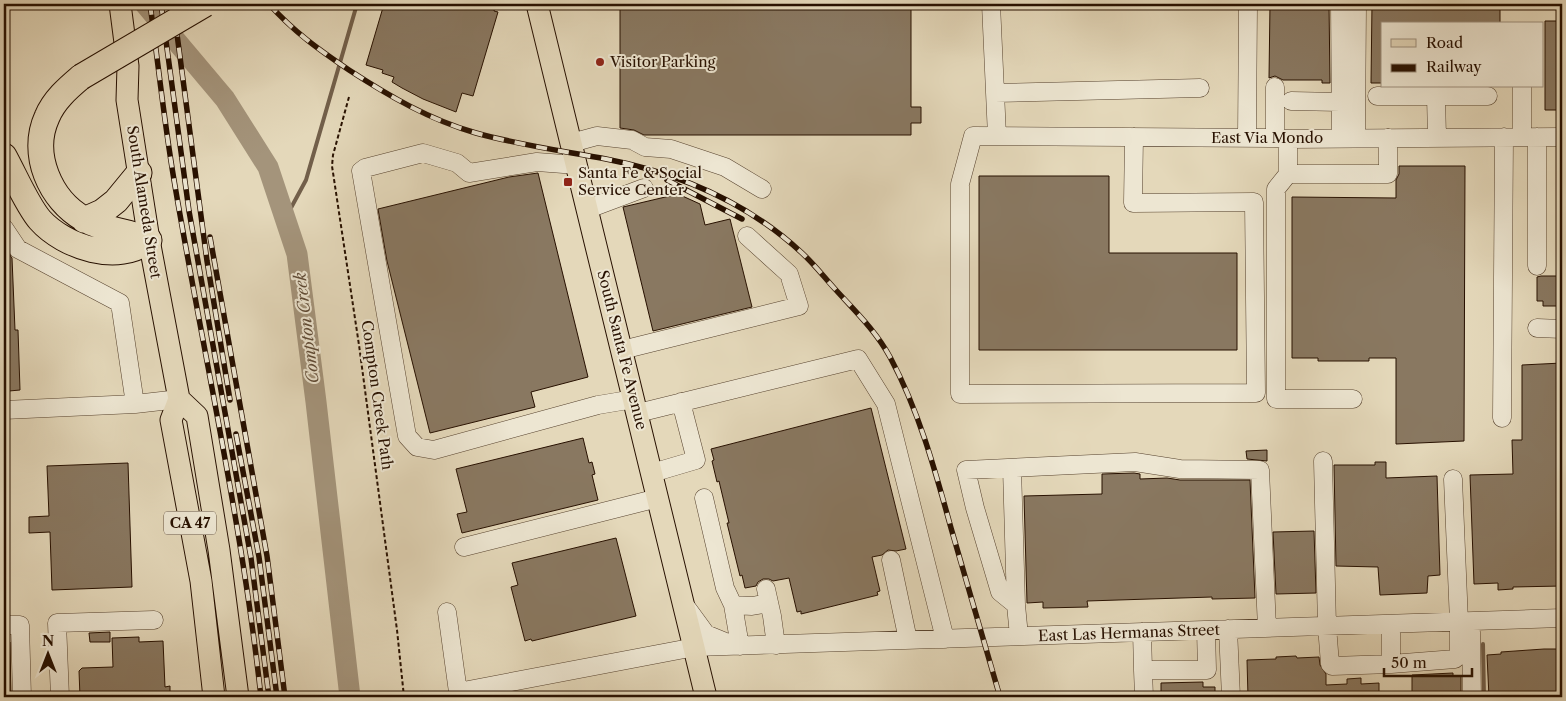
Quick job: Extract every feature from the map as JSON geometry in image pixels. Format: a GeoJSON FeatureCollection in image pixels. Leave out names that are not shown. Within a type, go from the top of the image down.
{"type":"FeatureCollection","features":[{"type":"Feature","properties":{"kind":"highway"},"geometry":{"type":"LineString","coordinates":[[4,156],[40,220],[52,231],[84,247],[101,251],[118,251],[141,246],[149,240],[138,235],[106,228],[84,220],[66,206],[54,191],[47,174],[41,153],[42,134],[46,118],[65,91],[82,77],[205,4]]}},
{"type":"Feature","properties":{"kind":"highway"},"geometry":{"type":"LineString","coordinates":[[84,220],[102,212],[115,202],[139,173]]}},
{"type":"Feature","properties":{"kind":"main road","name":"South Alameda Street"},"geometry":{"type":"LineString","coordinates":[[120,4],[128,66],[127,100],[149,240],[179,399],[171,420],[200,581],[214,697]]}},
{"type":"Feature","properties":{"kind":"main road","name":"South Santa Fe Avenue"},"geometry":{"type":"LineString","coordinates":[[537,4],[706,697]]}},
{"type":"Feature","properties":{"kind":"main road","name":"CA 47"},"geometry":{"type":"LineString","coordinates":[[179,399],[197,416],[219,550],[238,697]]}},
{"type":"Feature","properties":{"kind":"street"},"geometry":{"type":"LineString","coordinates":[[992,4],[997,136]]}},
{"type":"Feature","properties":{"kind":"street"},"geometry":{"type":"LineString","coordinates":[[1247,138],[1248,4]]}},
{"type":"Feature","properties":{"kind":"street"},"geometry":{"type":"LineString","coordinates":[[1340,4],[1340,102],[1348,138]]}},
{"type":"Feature","properties":{"kind":"street"},"geometry":{"type":"LineString","coordinates":[[1348,138],[1357,4]]}},
{"type":"Feature","properties":{"kind":"street"},"geometry":{"type":"LineString","coordinates":[[1276,86],[1288,174],[1276,189],[1276,399],[1353,399]]}},
{"type":"Feature","properties":{"kind":"street"},"geometry":{"type":"LineString","coordinates":[[995,93],[1200,88]]}},
{"type":"Feature","properties":{"kind":"street"},"geometry":{"type":"LineString","coordinates":[[1522,88],[1529,137],[1537,266]]}},
{"type":"Feature","properties":{"kind":"street"},"geometry":{"type":"LineString","coordinates":[[1376,96],[1488,96]]}},
{"type":"Feature","properties":{"kind":"street"},"geometry":{"type":"LineString","coordinates":[[1436,96],[1437,138]]}},
{"type":"Feature","properties":{"kind":"street"},"geometry":{"type":"LineString","coordinates":[[1291,101],[1340,102]]}},
{"type":"Feature","properties":{"kind":"street"},"geometry":{"type":"LineString","coordinates":[[572,143],[597,136],[632,140],[646,147],[671,149],[725,167],[762,189]]}},
{"type":"Feature","properties":{"kind":"street","name":"East Via Mondo"},"geometry":{"type":"LineString","coordinates":[[1134,137],[1133,204],[1254,202],[1256,393],[960,394],[960,184],[972,136],[997,136],[1134,137],[1247,138],[1562,137]]}},
{"type":"Feature","properties":{"kind":"street"},"geometry":{"type":"LineString","coordinates":[[1288,174],[1388,174],[1388,138]]}},
{"type":"Feature","properties":{"kind":"street"},"geometry":{"type":"LineString","coordinates":[[1502,418],[1504,138]]}},
{"type":"Feature","properties":{"kind":"street"},"geometry":{"type":"LineString","coordinates":[[577,165],[537,162],[469,173],[457,163],[423,153],[365,168],[361,171],[407,436],[417,447],[434,450],[598,405],[636,406],[682,402],[858,359],[886,404],[944,639]]}},
{"type":"Feature","properties":{"kind":"street"},"geometry":{"type":"LineString","coordinates":[[588,209],[644,188]]}},
{"type":"Feature","properties":{"kind":"street"},"geometry":{"type":"LineString","coordinates":[[4,228],[18,249],[120,303],[135,404]]}},
{"type":"Feature","properties":{"kind":"street"},"geometry":{"type":"LineString","coordinates":[[622,350],[799,306],[789,274],[747,236]]}},
{"type":"Feature","properties":{"kind":"street"},"geometry":{"type":"LineString","coordinates":[[1537,328],[1562,328]]}},
{"type":"Feature","properties":{"kind":"street"},"geometry":{"type":"LineString","coordinates":[[4,410],[135,404],[179,399]]}},
{"type":"Feature","properties":{"kind":"street"},"geometry":{"type":"LineString","coordinates":[[652,473],[696,460],[682,402]]}},
{"type":"Feature","properties":{"kind":"street"},"geometry":{"type":"LineString","coordinates":[[1323,461],[1327,626],[1330,664],[1332,666],[1391,664],[1455,659],[1459,655],[1465,621]]}},
{"type":"Feature","properties":{"kind":"street"},"geometry":{"type":"LineString","coordinates":[[1016,605],[1000,592],[975,508],[966,470],[1135,462],[1180,469],[1260,470],[1267,628]]}},
{"type":"Feature","properties":{"kind":"street"},"geometry":{"type":"LineString","coordinates":[[1012,468],[1018,636]]}},
{"type":"Feature","properties":{"kind":"street"},"geometry":{"type":"LineString","coordinates":[[1453,479],[1472,697]]}},
{"type":"Feature","properties":{"kind":"street"},"geometry":{"type":"LineString","coordinates":[[464,547],[658,498]]}},
{"type":"Feature","properties":{"kind":"street"},"geometry":{"type":"LineString","coordinates":[[685,606],[706,634],[715,639],[738,646],[733,605],[725,588],[704,498]]}},
{"type":"Feature","properties":{"kind":"street"},"geometry":{"type":"LineString","coordinates":[[891,560],[908,640]]}},
{"type":"Feature","properties":{"kind":"street"},"geometry":{"type":"LineString","coordinates":[[733,605],[752,606],[767,596],[776,645]]}},
{"type":"Feature","properties":{"kind":"street"},"geometry":{"type":"LineString","coordinates":[[447,612],[458,695]]}},
{"type":"Feature","properties":{"kind":"street","name":"East Las Hermanas Street"},"geometry":{"type":"LineString","coordinates":[[458,695],[695,647],[1562,618]]}},
{"type":"Feature","properties":{"kind":"street"},"geometry":{"type":"LineString","coordinates":[[60,697],[57,623],[154,620]]}},
{"type":"Feature","properties":{"kind":"street"},"geometry":{"type":"LineString","coordinates":[[1391,624],[1391,664]]}},
{"type":"Feature","properties":{"kind":"street"},"geometry":{"type":"LineString","coordinates":[[4,625],[20,625],[22,697]]}},
{"type":"Feature","properties":{"kind":"street"},"geometry":{"type":"LineString","coordinates":[[1228,629],[1230,697]]}},
{"type":"Feature","properties":{"kind":"street"},"geometry":{"type":"LineString","coordinates":[[1143,670],[1207,670],[1206,630]]}},
{"type":"Feature","properties":{"kind":"street"},"geometry":{"type":"LineString","coordinates":[[1142,632],[1144,697]]}},
{"type":"Feature","properties":{"kind":"path","name":"Compton Creek Path"},"geometry":{"type":"LineString","coordinates":[[349,97],[332,155],[332,166],[359,345],[397,630],[404,697]]}},
{"type":"Feature","properties":{"kind":"building"},"geometry":{"type":"Polygon","coordinates":[[[384,4],[495,5],[494,11],[498,12],[473,96],[462,93],[456,112],[423,99],[392,82],[394,77],[382,73],[383,70],[366,65],[384,4]]]}},
{"type":"Feature","properties":{"kind":"building"},"geometry":{"type":"Polygon","coordinates":[[[1270,4],[1329,4],[1330,83],[1322,83],[1322,80],[1283,80],[1275,76],[1269,78],[1270,4]]]}},
{"type":"Feature","properties":{"kind":"building"},"geometry":{"type":"Polygon","coordinates":[[[1372,4],[1500,4],[1500,22],[1381,22],[1381,83],[1371,83],[1372,4]]]}},
{"type":"Feature","properties":{"kind":"building"},"geometry":{"type":"Polygon","coordinates":[[[620,5],[911,5],[911,107],[921,107],[921,123],[911,123],[911,135],[644,135],[634,130],[620,128],[620,5]]]}},
{"type":"Feature","properties":{"kind":"building"},"geometry":{"type":"Polygon","coordinates":[[[1545,21],[1562,21],[1562,110],[1545,110],[1545,21]]]}},
{"type":"Feature","properties":{"kind":"building"},"geometry":{"type":"Polygon","coordinates":[[[1399,166],[1465,166],[1464,441],[1396,444],[1396,358],[1369,358],[1369,361],[1318,361],[1318,358],[1292,358],[1292,197],[1396,198],[1396,180],[1399,174],[1399,166]]]}},
{"type":"Feature","properties":{"kind":"building"},"geometry":{"type":"Polygon","coordinates":[[[538,173],[588,377],[531,392],[535,407],[430,433],[387,261],[378,209],[509,177],[538,173]]]}},
{"type":"Feature","properties":{"kind":"building"},"geometry":{"type":"Polygon","coordinates":[[[979,176],[1109,176],[1109,253],[1237,253],[1237,350],[979,350],[979,176]]]}},
{"type":"Feature","properties":{"kind":"building"},"geometry":{"type":"Polygon","coordinates":[[[678,194],[700,204],[705,225],[730,219],[752,307],[653,331],[623,207],[678,194]]]}},
{"type":"Feature","properties":{"kind":"building"},"geometry":{"type":"Polygon","coordinates":[[[4,247],[12,258],[15,330],[18,330],[20,390],[9,391],[8,387],[4,387],[4,247]]]}},
{"type":"Feature","properties":{"kind":"building"},"geometry":{"type":"Polygon","coordinates":[[[1562,276],[1562,306],[1543,306],[1543,301],[1537,301],[1537,277],[1562,276]]]}},
{"type":"Feature","properties":{"kind":"building"},"geometry":{"type":"Polygon","coordinates":[[[1562,363],[1562,586],[1513,587],[1513,589],[1498,590],[1498,583],[1474,584],[1470,475],[1513,474],[1512,440],[1522,440],[1522,365],[1562,363]]]}},
{"type":"Feature","properties":{"kind":"building"},"geometry":{"type":"Polygon","coordinates":[[[871,408],[906,549],[888,550],[882,555],[872,557],[880,591],[877,592],[878,595],[801,614],[801,611],[797,612],[789,578],[773,581],[763,579],[756,586],[745,588],[742,575],[740,576],[727,523],[729,523],[719,481],[717,482],[711,449],[871,408]]]}},
{"type":"Feature","properties":{"kind":"building"},"geometry":{"type":"Polygon","coordinates":[[[583,438],[589,463],[592,462],[595,474],[592,475],[598,500],[462,533],[457,514],[467,512],[456,469],[583,438]]]}},
{"type":"Feature","properties":{"kind":"building"},"geometry":{"type":"Polygon","coordinates":[[[1267,450],[1267,461],[1247,459],[1246,451],[1267,450]]]}},
{"type":"Feature","properties":{"kind":"building"},"geometry":{"type":"Polygon","coordinates":[[[1375,462],[1386,462],[1386,478],[1437,476],[1440,575],[1428,576],[1427,593],[1380,595],[1378,567],[1336,566],[1334,465],[1375,465],[1375,462]]]}},
{"type":"Feature","properties":{"kind":"building"},"geometry":{"type":"Polygon","coordinates":[[[128,463],[132,587],[52,590],[50,532],[29,533],[29,517],[49,516],[47,466],[128,463]]]}},
{"type":"Feature","properties":{"kind":"building"},"geometry":{"type":"Polygon","coordinates":[[[1102,474],[1140,474],[1140,479],[1250,480],[1255,598],[1212,599],[1212,597],[1087,601],[1088,607],[1043,608],[1043,602],[1027,603],[1024,496],[1102,494],[1102,474]]]}},
{"type":"Feature","properties":{"kind":"building"},"geometry":{"type":"Polygon","coordinates":[[[1314,531],[1316,593],[1276,594],[1273,532],[1314,531]]]}},
{"type":"Feature","properties":{"kind":"building"},"geometry":{"type":"Polygon","coordinates":[[[616,538],[636,616],[532,641],[531,639],[525,641],[511,587],[518,585],[512,563],[616,538]]]}},
{"type":"Feature","properties":{"kind":"building"},"geometry":{"type":"Polygon","coordinates":[[[110,632],[110,642],[90,642],[89,633],[110,632]]]}},
{"type":"Feature","properties":{"kind":"building"},"geometry":{"type":"Polygon","coordinates":[[[139,637],[139,642],[163,641],[165,687],[170,686],[170,697],[80,697],[79,671],[82,668],[113,667],[112,638],[139,637]]]}},
{"type":"Feature","properties":{"kind":"building"},"geometry":{"type":"Polygon","coordinates":[[[4,642],[10,642],[11,697],[4,697],[4,642]]]}},
{"type":"Feature","properties":{"kind":"building"},"geometry":{"type":"Polygon","coordinates":[[[1557,649],[1559,697],[1489,697],[1487,655],[1501,654],[1501,652],[1557,649]]]}},
{"type":"Feature","properties":{"kind":"building"},"geometry":{"type":"Polygon","coordinates":[[[1296,656],[1297,658],[1319,657],[1320,665],[1326,674],[1326,685],[1347,684],[1347,679],[1361,678],[1361,684],[1379,683],[1379,697],[1248,697],[1247,660],[1296,656]]]}},
{"type":"Feature","properties":{"kind":"building"},"geometry":{"type":"Polygon","coordinates":[[[1453,673],[1453,676],[1461,676],[1461,697],[1412,697],[1412,675],[1453,673]]]}},
{"type":"Feature","properties":{"kind":"building"},"geometry":{"type":"Polygon","coordinates":[[[1203,682],[1203,687],[1215,687],[1215,697],[1161,697],[1161,683],[1203,682]]]}},
{"type":"Feature","properties":{"kind":"waterway","name":"Compton Creek"},"geometry":{"type":"LineString","coordinates":[[145,4],[225,99],[268,167],[297,254],[350,697]]}},
{"type":"Feature","properties":{"kind":"waterway"},"geometry":{"type":"LineString","coordinates":[[285,219],[306,180],[357,4]]}},
{"type":"Feature","properties":{"kind":"waterway"},"geometry":{"type":"LineString","coordinates":[[1483,644],[1484,697]]}},
{"type":"Feature","properties":{"kind":"railway"},"geometry":{"type":"LineString","coordinates":[[150,4],[170,158],[233,502],[261,697]]}},
{"type":"Feature","properties":{"kind":"railway"},"geometry":{"type":"LineString","coordinates":[[161,4],[189,211],[251,558],[269,697]]}},
{"type":"Feature","properties":{"kind":"railway"},"geometry":{"type":"LineString","coordinates":[[173,4],[207,261],[230,400]]}},
{"type":"Feature","properties":{"kind":"railway"},"geometry":{"type":"LineString","coordinates":[[269,4],[297,32],[327,55],[379,89],[426,114],[476,133],[633,165],[685,181],[735,205],[758,219],[802,253],[872,330],[890,357],[910,398],[932,463],[1000,697]]}},
{"type":"Feature","properties":{"kind":"railway"},"geometry":{"type":"LineString","coordinates":[[667,180],[742,219]]}},
{"type":"Feature","properties":{"kind":"railway"},"geometry":{"type":"LineString","coordinates":[[210,237],[267,556],[285,697]]}},
{"type":"Feature","properties":{"kind":"railway"},"geometry":{"type":"LineString","coordinates":[[236,434],[259,557],[277,697]]}},
{"type":"Feature","properties":{"kind":"place","name":"Visitor Parking"},"geometry":{"type":"Point","coordinates":[600,62]}},
{"type":"Feature","properties":{"kind":"place","name":"Santa Fe & Social Service Center"},"geometry":{"type":"Point","coordinates":[568,182]}}]}
